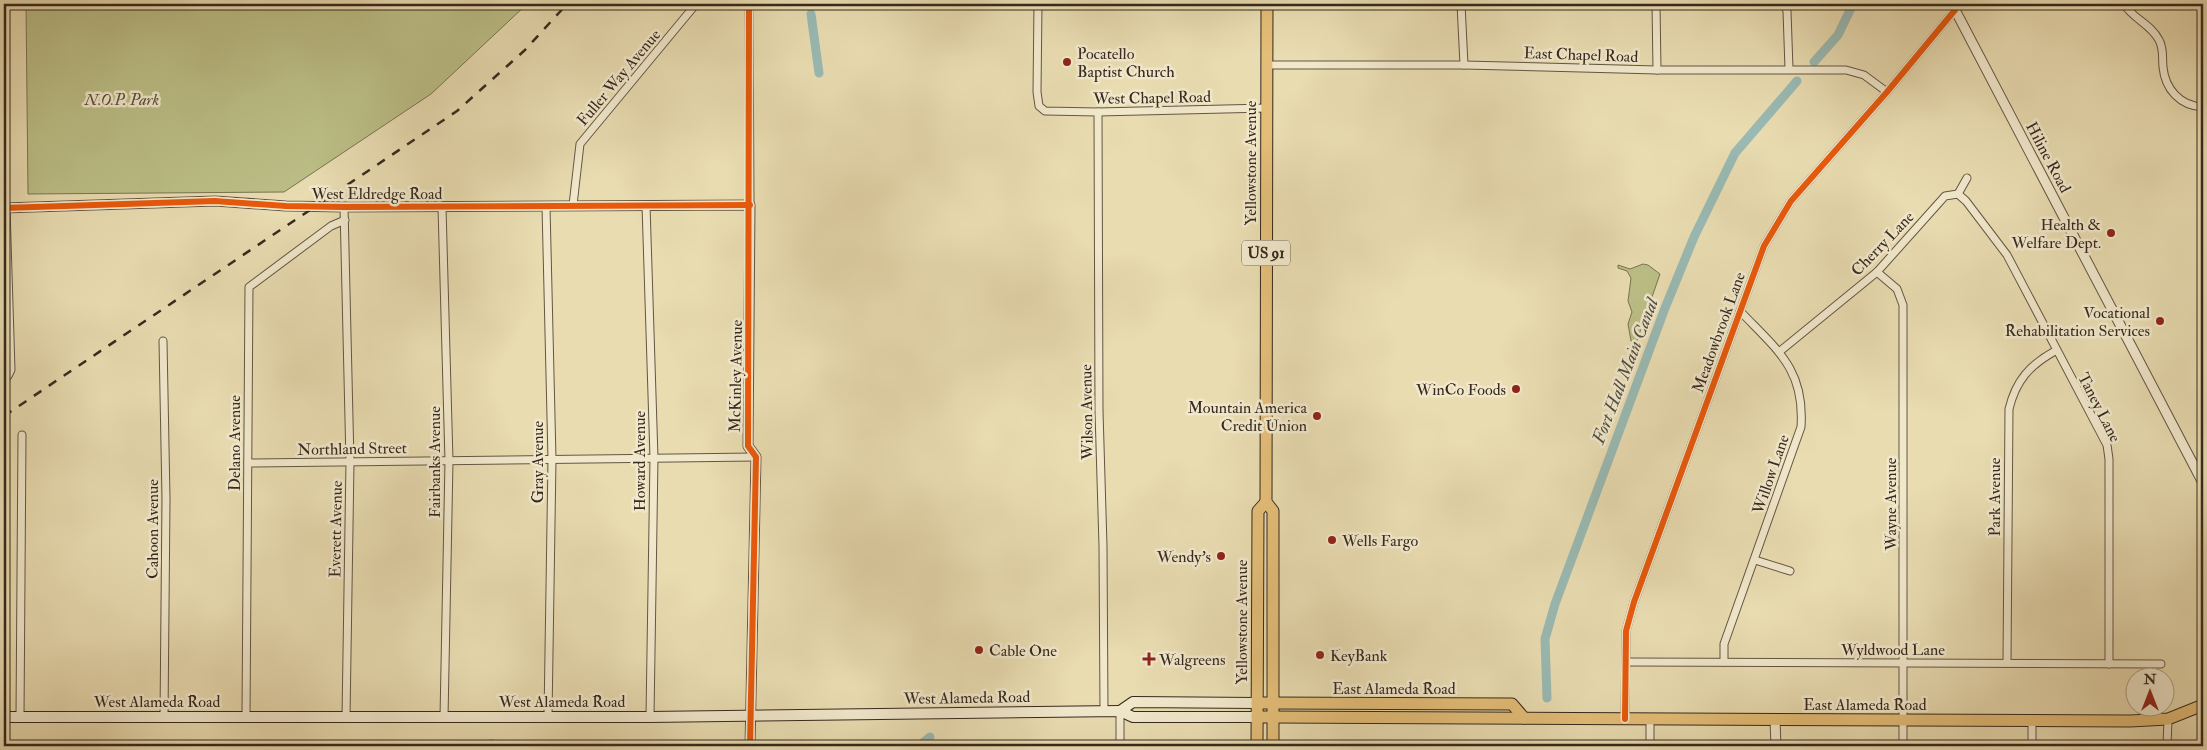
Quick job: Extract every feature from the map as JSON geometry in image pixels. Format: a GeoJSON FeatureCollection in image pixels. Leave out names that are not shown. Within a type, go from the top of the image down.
{"type":"FeatureCollection","features":[{"type":"Feature","properties":{"kind":"main road","name":"Yellowstone Avenue"},"geometry":{"type":"LineString","coordinates":[[1267,4],[1266,502],[1273,511],[1274,746]]}},
{"type":"Feature","properties":{"kind":"main road","name":"Yellowstone Avenue"},"geometry":{"type":"LineString","coordinates":[[1257,746],[1258,510],[1266,502]]}},
{"type":"Feature","properties":{"kind":"main road","name":"West Alameda Road"},"geometry":{"type":"LineString","coordinates":[[1120,711],[1133,702],[1257,703]]}},
{"type":"Feature","properties":{"kind":"main road","name":"East Alameda Road"},"geometry":{"type":"LineString","coordinates":[[1257,703],[1512,704],[1524,718]]}},
{"type":"Feature","properties":{"kind":"main road","name":"East Alameda Road"},"geometry":{"type":"LineString","coordinates":[[2174,716],[2203,705]]}},
{"type":"Feature","properties":{"kind":"main road","name":"West Alameda Road"},"geometry":{"type":"LineString","coordinates":[[4,717],[650,717],[1104,711],[1120,711],[1133,717],[1274,717]]}},
{"type":"Feature","properties":{"kind":"main road","name":"East Alameda Road"},"geometry":{"type":"LineString","coordinates":[[1274,717],[2032,721],[2130,721],[2168,718]]}},
{"type":"Feature","properties":{"kind":"street","name":"Fuller Way Avenue"},"geometry":{"type":"LineString","coordinates":[[573,205],[580,144],[696,4]]}},
{"type":"Feature","properties":{"kind":"street","name":"McKinley Avenue"},"geometry":{"type":"LineString","coordinates":[[749,4],[748,446],[756,457],[750,746]]}},
{"type":"Feature","properties":{"kind":"street","name":"West Chapel Road"},"geometry":{"type":"LineString","coordinates":[[1038,4],[1037,92],[1039,106],[1045,111],[1098,112],[1266,108]]}},
{"type":"Feature","properties":{"kind":"street"},"geometry":{"type":"LineString","coordinates":[[1461,4],[1464,65]]}},
{"type":"Feature","properties":{"kind":"street"},"geometry":{"type":"LineString","coordinates":[[1656,4],[1656,70]]}},
{"type":"Feature","properties":{"kind":"street"},"geometry":{"type":"LineString","coordinates":[[1784,4],[1787,12],[1789,69]]}},
{"type":"Feature","properties":{"kind":"street"},"geometry":{"type":"LineString","coordinates":[[2124,4],[2129,13],[2148,26],[2160,40],[2164,53],[2166,81],[2174,95],[2186,104],[2203,107]]}},
{"type":"Feature","properties":{"kind":"street","name":"Meadowbrook Lane"},"geometry":{"type":"LineString","coordinates":[[1625,719],[1626,631],[1634,602],[1764,246],[1790,201],[1887,92],[1953,7]]}},
{"type":"Feature","properties":{"kind":"street","name":"Hiline Road"},"geometry":{"type":"LineString","coordinates":[[1953,7],[2203,483]]}},
{"type":"Feature","properties":{"kind":"street","name":"East Chapel Road"},"geometry":{"type":"LineString","coordinates":[[1267,65],[1464,65],[1656,70],[1846,70],[1864,75],[1887,92]]}},
{"type":"Feature","properties":{"kind":"street","name":"Wilson Avenue"},"geometry":{"type":"LineString","coordinates":[[1098,112],[1099,411],[1103,546],[1104,711]]}},
{"type":"Feature","properties":{"kind":"street"},"geometry":{"type":"LineString","coordinates":[[1958,194],[1967,178]]}},
{"type":"Feature","properties":{"kind":"street","name":"Cherry Lane"},"geometry":{"type":"LineString","coordinates":[[1779,352],[1876,272],[1945,196],[1958,194]]}},
{"type":"Feature","properties":{"kind":"street","name":"Taney Lane"},"geometry":{"type":"LineString","coordinates":[[1958,194],[1966,201],[2008,255],[2055,351],[2107,445],[2109,459],[2109,664]]}},
{"type":"Feature","properties":{"kind":"street","name":"West Eldredge Road"},"geometry":{"type":"LineString","coordinates":[[5,208],[215,202],[344,207],[750,205]]}},
{"type":"Feature","properties":{"kind":"street","name":"Howard Avenue"},"geometry":{"type":"LineString","coordinates":[[646,205],[654,458],[650,717]]}},
{"type":"Feature","properties":{"kind":"street","name":"Gray Avenue"},"geometry":{"type":"LineString","coordinates":[[546,206],[552,459],[548,717]]}},
{"type":"Feature","properties":{"kind":"street","name":"Everett Avenue"},"geometry":{"type":"LineString","coordinates":[[344,207],[350,462],[346,718]]}},
{"type":"Feature","properties":{"kind":"street","name":"Fairbanks Avenue"},"geometry":{"type":"LineString","coordinates":[[442,207],[449,461],[444,718]]}},
{"type":"Feature","properties":{"kind":"street"},"geometry":{"type":"LineString","coordinates":[[4,377],[8,376],[12,370],[5,208]]}},
{"type":"Feature","properties":{"kind":"street","name":"Delano Avenue"},"geometry":{"type":"LineString","coordinates":[[246,717],[249,287],[331,226],[345,220]]}},
{"type":"Feature","properties":{"kind":"street","name":"Wayne Avenue"},"geometry":{"type":"LineString","coordinates":[[1876,272],[1897,290],[1903,304],[1903,746]]}},
{"type":"Feature","properties":{"kind":"street","name":"Willow Lane"},"geometry":{"type":"LineString","coordinates":[[1724,662],[1724,644],[1801,427],[1802,406],[1798,382],[1789,364],[1740,310]]}},
{"type":"Feature","properties":{"kind":"street","name":"Cahoon Avenue"},"geometry":{"type":"LineString","coordinates":[[163,341],[166,499],[164,717]]}},
{"type":"Feature","properties":{"kind":"street","name":"Park Avenue"},"geometry":{"type":"LineString","coordinates":[[2007,663],[2009,409],[2013,391],[2023,374],[2037,361],[2055,351]]}},
{"type":"Feature","properties":{"kind":"street"},"geometry":{"type":"LineString","coordinates":[[20,717],[22,435]]}},
{"type":"Feature","properties":{"kind":"street","name":"Northland Street"},"geometry":{"type":"LineString","coordinates":[[248,463],[756,457]]}},
{"type":"Feature","properties":{"kind":"street"},"geometry":{"type":"LineString","coordinates":[[1755,560],[1790,571]]}},
{"type":"Feature","properties":{"kind":"street","name":"Wyldwood Lane"},"geometry":{"type":"LineString","coordinates":[[1626,662],[2161,664]]}},
{"type":"Feature","properties":{"kind":"street"},"geometry":{"type":"LineString","coordinates":[[1120,711],[1120,746]]}},
{"type":"Feature","properties":{"kind":"street"},"geometry":{"type":"LineString","coordinates":[[2167,746],[2168,718]]}},
{"type":"Feature","properties":{"kind":"street"},"geometry":{"type":"LineString","coordinates":[[1650,719],[1650,746]]}},
{"type":"Feature","properties":{"kind":"street"},"geometry":{"type":"LineString","coordinates":[[1775,720],[1776,746]]}},
{"type":"Feature","properties":{"kind":"street"},"geometry":{"type":"LineString","coordinates":[[2032,721],[2032,746]]}},
{"type":"Feature","properties":{"kind":"green space","name":"N.O.P. Park"},"geometry":{"type":"Polygon","coordinates":[[[26,4],[527,4],[431,94],[284,192],[28,194],[26,4]]]}},
{"type":"Feature","properties":{"kind":"green space"},"geometry":{"type":"Polygon","coordinates":[[[1643,264],[1648,265],[1660,274],[1636,343],[1631,341],[1628,324],[1632,312],[1628,301],[1631,278],[1627,271],[1618,268],[1618,265],[1630,269],[1643,264]]]}},
{"type":"Feature","properties":{"kind":"green space"},"geometry":{"type":"Polygon","coordinates":[[[492,740],[517,746],[468,746],[475,742],[492,740]]]}},
{"type":"Feature","properties":{"kind":"waterway","name":"Fort Hall Main Canal"},"geometry":{"type":"LineString","coordinates":[[1814,62],[1838,35],[1853,4]]}},
{"type":"Feature","properties":{"kind":"waterway"},"geometry":{"type":"LineString","coordinates":[[811,14],[819,73]]}},
{"type":"Feature","properties":{"kind":"waterway","name":"Fort Hall Main Canal"},"geometry":{"type":"LineString","coordinates":[[1547,698],[1545,639],[1555,604],[1665,308],[1694,237],[1735,153],[1797,81]]}},
{"type":"Feature","properties":{"kind":"waterway"},"geometry":{"type":"LineString","coordinates":[[919,746],[930,737]]}},
{"type":"Feature","properties":{"kind":"railway"},"geometry":{"type":"LineString","coordinates":[[4,416],[457,111],[525,50],[567,4]]}},
{"type":"Feature","properties":{"kind":"cycle path"},"geometry":{"type":"LineString","coordinates":[[749,4],[748,446],[756,457],[750,746]]}},
{"type":"Feature","properties":{"kind":"cycle path"},"geometry":{"type":"LineString","coordinates":[[1625,719],[1626,631],[1634,602],[1764,246],[1791,201],[1887,92],[1955,10]]}},
{"type":"Feature","properties":{"kind":"cycle path"},"geometry":{"type":"LineString","coordinates":[[4,208],[215,201],[286,206],[344,207],[750,205]]}},
{"type":"Feature","properties":{"kind":"place","name":"Pocatello Baptist Church"},"geometry":{"type":"Point","coordinates":[1067,62]}},
{"type":"Feature","properties":{"kind":"place","name":"Health & Welfare Dept."},"geometry":{"type":"Point","coordinates":[2111,233]}},
{"type":"Feature","properties":{"kind":"place","name":"Vocational Rehabilitation Services"},"geometry":{"type":"Point","coordinates":[2160,321]}},
{"type":"Feature","properties":{"kind":"place","name":"WinCo Foods"},"geometry":{"type":"Point","coordinates":[1516,389]}},
{"type":"Feature","properties":{"kind":"place","name":"Mountain America Credit Union"},"geometry":{"type":"Point","coordinates":[1317,416]}},
{"type":"Feature","properties":{"kind":"place","name":"Wells Fargo"},"geometry":{"type":"Point","coordinates":[1332,540]}},
{"type":"Feature","properties":{"kind":"place","name":"Wendy's"},"geometry":{"type":"Point","coordinates":[1221,556]}},
{"type":"Feature","properties":{"kind":"place","name":"Cable One"},"geometry":{"type":"Point","coordinates":[979,650]}},
{"type":"Feature","properties":{"kind":"place","name":"KeyBank"},"geometry":{"type":"Point","coordinates":[1320,655]}},
{"type":"Feature","properties":{"kind":"place","name":"Walgreens"},"geometry":{"type":"Point","coordinates":[1149,659]}}]}
